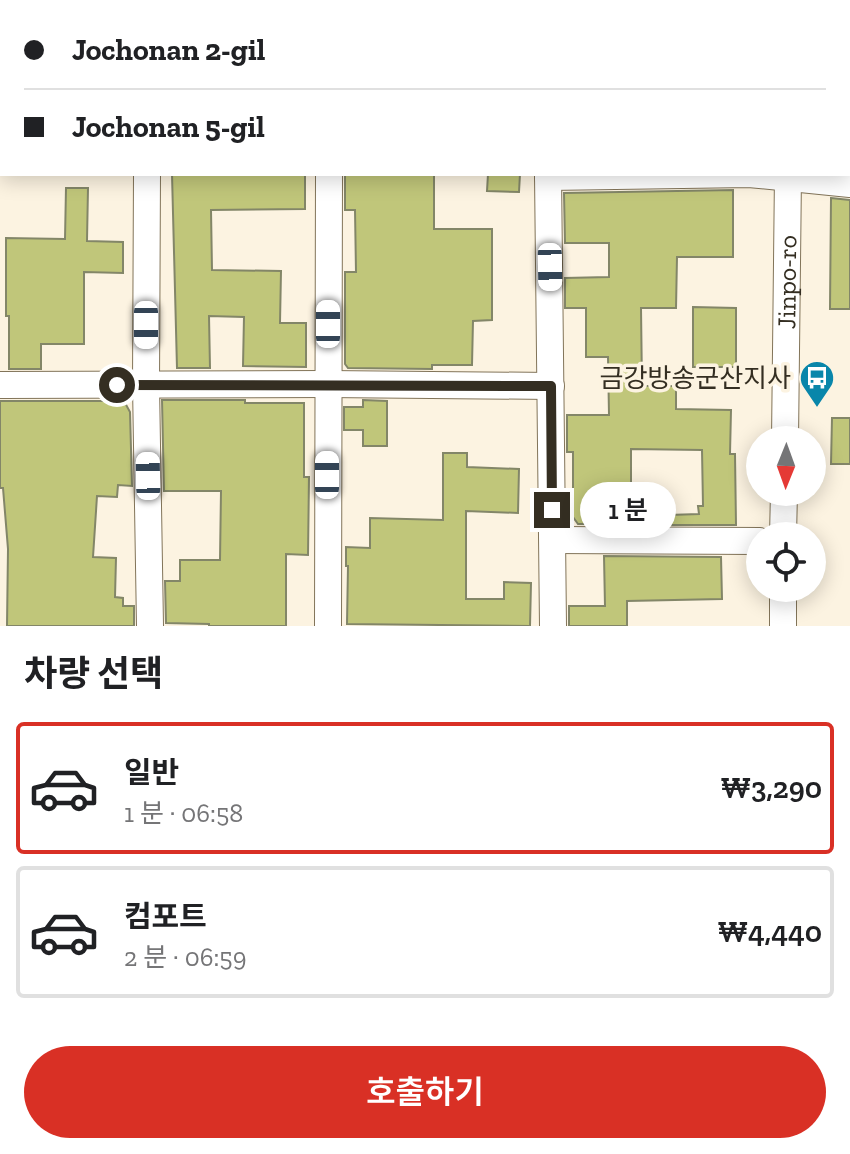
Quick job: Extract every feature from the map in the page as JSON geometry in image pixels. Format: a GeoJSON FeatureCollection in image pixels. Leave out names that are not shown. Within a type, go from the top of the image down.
{"type":"FeatureCollection","features":[{"type":"Feature","properties":{"kind":"street"},"geometry":{"type":"LineString","coordinates":[[147,176],[150,626]]}},
{"type":"Feature","properties":{"kind":"street"},"geometry":{"type":"LineString","coordinates":[[328,626],[329,176]]}},
{"type":"Feature","properties":{"kind":"street"},"geometry":{"type":"LineString","coordinates":[[548,176],[553,626]]}},
{"type":"Feature","properties":{"kind":"street"},"geometry":{"type":"LineString","coordinates":[[788,176],[850,184]]}},
{"type":"Feature","properties":{"kind":"street","name":"Jinpo-ro"},"geometry":{"type":"LineString","coordinates":[[785,426],[788,176]]}},
{"type":"Feature","properties":{"kind":"street"},"geometry":{"type":"LineString","coordinates":[[0,385],[551,386]]}},
{"type":"Feature","properties":{"kind":"street"},"geometry":{"type":"LineString","coordinates":[[553,540],[746,541]]}},
{"type":"Feature","properties":{"kind":"street"},"geometry":{"type":"LineString","coordinates":[[783,602],[783,626]]}},
{"type":"Feature","properties":{"kind":"building"},"geometry":{"type":"Polygon","coordinates":[[[172,176],[305,176],[305,209],[211,210],[212,270],[281,271],[280,323],[306,323],[306,367],[243,366],[244,317],[209,316],[210,368],[177,368],[172,176]]]}},
{"type":"Feature","properties":{"kind":"building"},"geometry":{"type":"Polygon","coordinates":[[[345,176],[434,176],[434,229],[492,229],[492,320],[473,321],[472,365],[432,365],[432,369],[348,368],[345,364],[345,272],[356,272],[355,210],[345,210],[345,176]]]}},
{"type":"Feature","properties":{"kind":"building"},"geometry":{"type":"Polygon","coordinates":[[[488,176],[520,176],[519,192],[487,191],[488,176]]]}},
{"type":"Feature","properties":{"kind":"building"},"geometry":{"type":"Polygon","coordinates":[[[66,188],[88,188],[87,241],[123,242],[123,273],[84,272],[84,344],[41,344],[41,369],[9,369],[6,238],[65,239],[66,188]]]}},
{"type":"Feature","properties":{"kind":"building"},"geometry":{"type":"Polygon","coordinates":[[[733,190],[733,257],[677,257],[676,308],[641,308],[642,386],[676,386],[676,409],[731,410],[730,454],[735,454],[736,525],[669,525],[669,515],[699,514],[698,506],[703,506],[702,450],[631,449],[631,511],[600,511],[600,524],[578,524],[573,517],[573,452],[567,452],[567,415],[609,415],[608,357],[586,357],[586,308],[565,308],[565,278],[609,277],[609,243],[565,243],[564,193],[733,190]]]}},
{"type":"Feature","properties":{"kind":"building"},"geometry":{"type":"Polygon","coordinates":[[[831,198],[850,200],[850,309],[830,309],[831,198]]]}},
{"type":"Feature","properties":{"kind":"building"},"geometry":{"type":"Polygon","coordinates":[[[693,307],[736,308],[736,367],[693,367],[693,307]]]}},
{"type":"Feature","properties":{"kind":"building"},"geometry":{"type":"Polygon","coordinates":[[[162,400],[304,403],[304,477],[309,477],[308,555],[286,554],[286,626],[166,623],[165,581],[180,581],[180,560],[220,560],[221,491],[164,491],[162,400]]]}},
{"type":"Feature","properties":{"kind":"building"},"geometry":{"type":"Polygon","coordinates":[[[363,400],[387,401],[387,446],[363,446],[363,430],[344,430],[344,407],[363,407],[363,400]]]}},
{"type":"Feature","properties":{"kind":"building"},"geometry":{"type":"Polygon","coordinates":[[[0,401],[124,401],[130,412],[132,486],[118,485],[117,497],[97,496],[93,557],[116,558],[115,597],[123,598],[123,606],[134,606],[134,626],[7,626],[8,549],[3,488],[0,488],[0,401]]]}},
{"type":"Feature","properties":{"kind":"building"},"geometry":{"type":"Polygon","coordinates":[[[832,418],[850,418],[850,464],[831,464],[832,418]]]}},
{"type":"Feature","properties":{"kind":"building"},"geometry":{"type":"Polygon","coordinates":[[[443,453],[467,453],[467,467],[519,469],[518,513],[466,511],[466,599],[504,599],[504,582],[531,583],[530,626],[347,624],[346,547],[370,548],[370,518],[443,520],[443,453]]]}},
{"type":"Feature","properties":{"kind":"building"},"geometry":{"type":"Polygon","coordinates":[[[604,556],[721,557],[722,599],[627,601],[627,626],[569,626],[569,606],[605,606],[604,556]]]}},
{"type":"Feature","properties":{"kind":"place","name":"금강방송군산지사"},"geometry":{"type":"Point","coordinates":[817,409]}},
{"type":"Feature","properties":{"kind":"route"},"geometry":{"type":"LineString","coordinates":[[117,385],[551,386],[552,510]]}}]}
